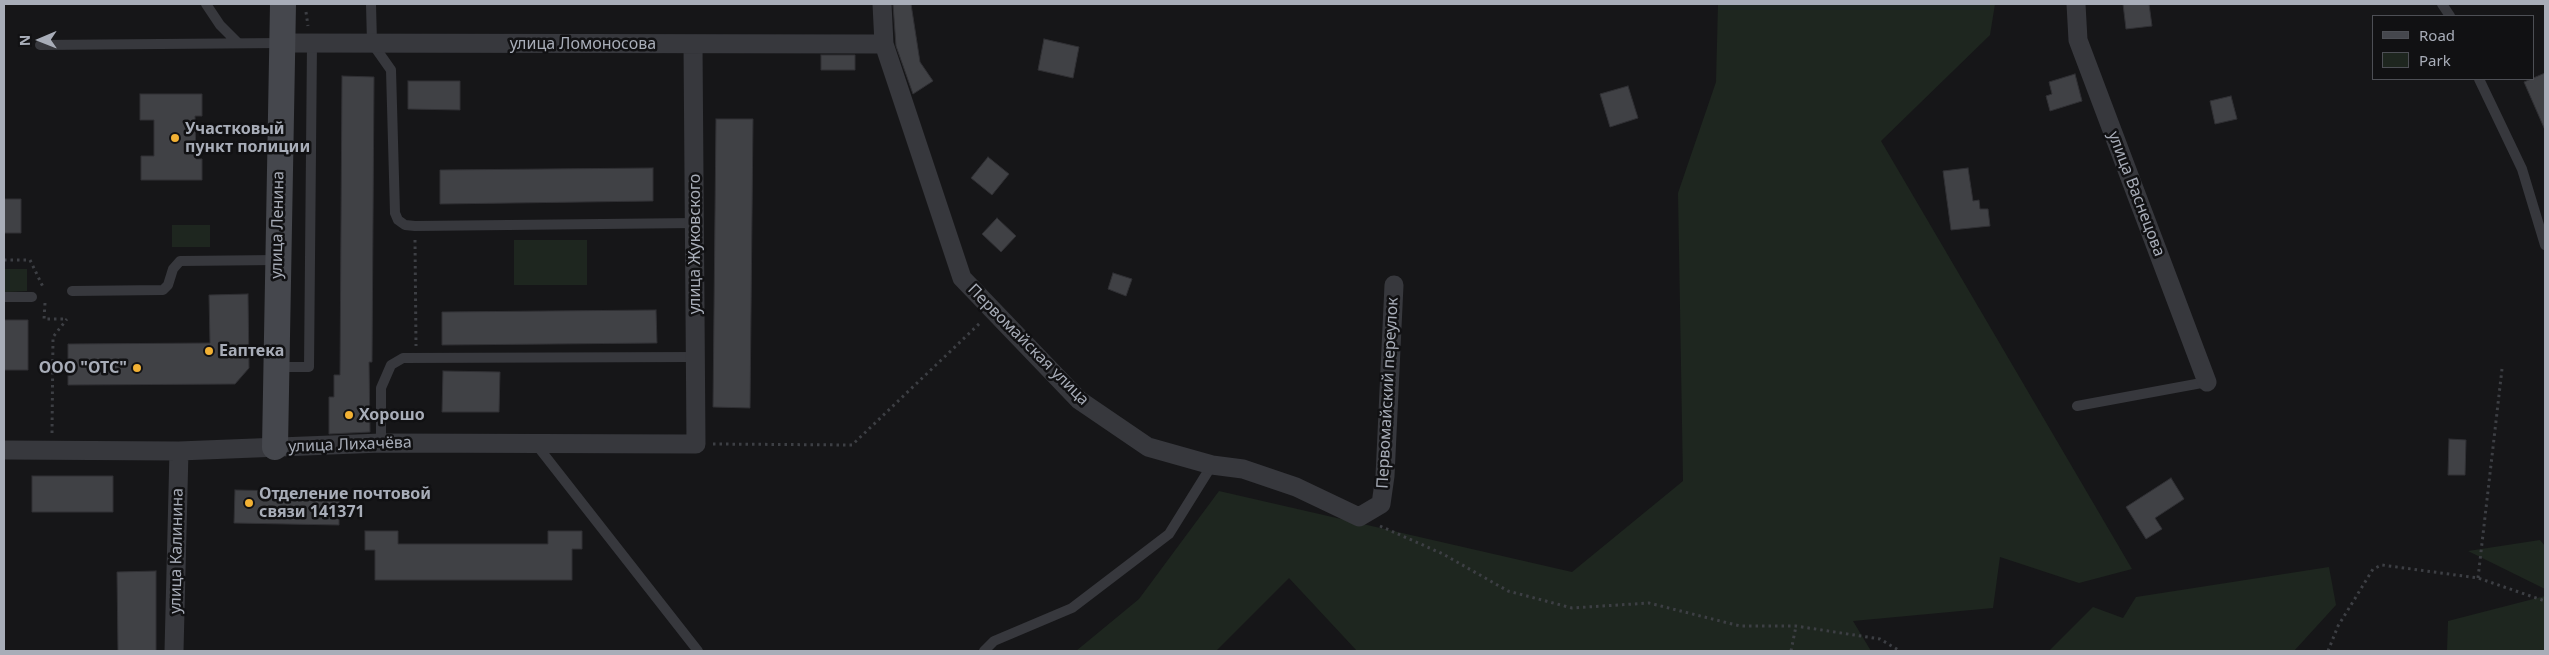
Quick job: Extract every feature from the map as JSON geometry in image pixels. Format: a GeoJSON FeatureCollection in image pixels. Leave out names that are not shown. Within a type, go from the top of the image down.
{"type":"FeatureCollection","features":[{"type":"Feature","properties":{"kind":"street","name":"улица Ленина"},"geometry":{"type":"LineString","coordinates":[[275,447],[282,4]]}},
{"type":"Feature","properties":{"kind":"street","name":"Первомайская улица"},"geometry":{"type":"LineString","coordinates":[[882,4],[884,44],[962,278],[1079,400],[1148,447],[1212,465],[1243,469],[1296,486],[1359,517]]}},
{"type":"Feature","properties":{"kind":"street","name":"улица Васнецова"},"geometry":{"type":"LineString","coordinates":[[2076,4],[2078,40],[2207,382]]}},
{"type":"Feature","properties":{"kind":"street","name":"улица Ломоносова"},"geometry":{"type":"LineString","coordinates":[[282,43],[884,44]]}},
{"type":"Feature","properties":{"kind":"street","name":"улица Жуковского"},"geometry":{"type":"LineString","coordinates":[[693,44],[696,444]]}},
{"type":"Feature","properties":{"kind":"street","name":"Первомайский переулок"},"geometry":{"type":"LineString","coordinates":[[1359,517],[1381,504],[1394,285]]}},
{"type":"Feature","properties":{"kind":"street","name":"улица Лихачёва"},"geometry":{"type":"LineString","coordinates":[[4,450],[179,452],[381,443],[696,444]]}},
{"type":"Feature","properties":{"kind":"street","name":"улица Калинина"},"geometry":{"type":"LineString","coordinates":[[174,651],[179,452]]}},
{"type":"Feature","properties":{"kind":"lane"},"geometry":{"type":"LineString","coordinates":[[206,4],[220,25],[238,43]]}},
{"type":"Feature","properties":{"kind":"lane"},"geometry":{"type":"LineString","coordinates":[[372,4],[372,44],[391,70],[395,212],[398,220],[415,226],[695,224]]}},
{"type":"Feature","properties":{"kind":"lane"},"geometry":{"type":"LineString","coordinates":[[2442,4],[2449,15]]}},
{"type":"Feature","properties":{"kind":"lane"},"geometry":{"type":"LineString","coordinates":[[40,45],[282,43]]}},
{"type":"Feature","properties":{"kind":"lane"},"geometry":{"type":"LineString","coordinates":[[276,367],[309,367],[312,43]]}},
{"type":"Feature","properties":{"kind":"lane"},"geometry":{"type":"LineString","coordinates":[[2479,80],[2522,169],[2545,246]]}},
{"type":"Feature","properties":{"kind":"lane"},"geometry":{"type":"LineString","coordinates":[[72,291],[163,290],[168,285],[173,268],[180,261],[278,260]]}},
{"type":"Feature","properties":{"kind":"lane"},"geometry":{"type":"LineString","coordinates":[[4,297],[32,297]]}},
{"type":"Feature","properties":{"kind":"lane"},"geometry":{"type":"LineString","coordinates":[[381,443],[381,388],[384,377],[391,366],[403,358],[416,356],[696,358]]}},
{"type":"Feature","properties":{"kind":"lane"},"geometry":{"type":"LineString","coordinates":[[2077,406],[2207,382]]}},
{"type":"Feature","properties":{"kind":"lane"},"geometry":{"type":"LineString","coordinates":[[536,443],[698,651]]}},
{"type":"Feature","properties":{"kind":"lane"},"geometry":{"type":"LineString","coordinates":[[984,651],[994,641],[1072,608],[1169,534],[1212,465]]}},
{"type":"Feature","properties":{"kind":"path"},"geometry":{"type":"LineString","coordinates":[[415,226],[416,356]]}},
{"type":"Feature","properties":{"kind":"path"},"geometry":{"type":"LineString","coordinates":[[696,444],[852,445],[994,311]]}},
{"type":"Feature","properties":{"kind":"path"},"geometry":{"type":"LineString","coordinates":[[52,450],[53,337],[67,319]]}},
{"type":"Feature","properties":{"kind":"path"},"geometry":{"type":"LineString","coordinates":[[2478,578],[2502,369]]}},
{"type":"Feature","properties":{"kind":"path"},"geometry":{"type":"LineString","coordinates":[[1359,517],[1443,554],[1508,591],[1572,608],[1649,603],[1740,626],[1796,626],[1880,638],[1900,651]]}},
{"type":"Feature","properties":{"kind":"path"},"geometry":{"type":"LineString","coordinates":[[2328,651],[2338,626],[2377,566],[2478,578],[2545,601]]}},
{"type":"Feature","properties":{"kind":"path"},"geometry":{"type":"LineString","coordinates":[[1791,651],[1796,626]]}},
{"type":"Feature","properties":{"kind":"green space"},"geometry":{"type":"Polygon","coordinates":[[[1718,4],[1995,4],[1990,35],[1881,141],[2132,569],[2079,583],[2000,557],[1993,608],[1853,621],[1871,651],[1357,651],[1289,578],[1216,651],[1076,651],[1139,599],[1219,491],[1572,572],[1683,481],[1678,193],[1716,82],[1718,4]]]}},
{"type":"Feature","properties":{"kind":"green space"},"geometry":{"type":"Polygon","coordinates":[[[172,225],[210,225],[210,247],[172,247],[172,225]]]}},
{"type":"Feature","properties":{"kind":"green space"},"geometry":{"type":"Polygon","coordinates":[[[514,240],[587,240],[587,285],[514,285],[514,240]]]}},
{"type":"Feature","properties":{"kind":"green space"},"geometry":{"type":"Polygon","coordinates":[[[4,269],[27,269],[27,291],[4,292],[4,269]]]}},
{"type":"Feature","properties":{"kind":"green space"},"geometry":{"type":"Polygon","coordinates":[[[2540,540],[2545,546],[2545,589],[2468,551],[2540,540]]]}},
{"type":"Feature","properties":{"kind":"green space"},"geometry":{"type":"Polygon","coordinates":[[[2329,567],[2336,605],[2294,651],[2049,651],[2093,607],[2123,618],[2136,597],[2329,567]]]}},
{"type":"Feature","properties":{"kind":"green space"},"geometry":{"type":"Polygon","coordinates":[[[2545,596],[2545,651],[2447,651],[2448,621],[2545,596]]]}},
{"type":"Feature","properties":{"kind":"building"},"geometry":{"type":"Polygon","coordinates":[[[893,4],[911,4],[920,62],[933,81],[913,94],[896,46],[893,4]]]}},
{"type":"Feature","properties":{"kind":"building"},"geometry":{"type":"Polygon","coordinates":[[[2123,4],[2149,4],[2152,26],[2126,29],[2123,4]]]}},
{"type":"Feature","properties":{"kind":"building"},"geometry":{"type":"Polygon","coordinates":[[[1044,39],[1079,47],[1073,78],[1038,70],[1044,39]]]}},
{"type":"Feature","properties":{"kind":"building"},"geometry":{"type":"Polygon","coordinates":[[[821,55],[855,55],[855,70],[821,70],[821,55]]]}},
{"type":"Feature","properties":{"kind":"building"},"geometry":{"type":"Polygon","coordinates":[[[2545,73],[2545,130],[2524,82],[2534,80],[2534,78],[2545,73]]]}},
{"type":"Feature","properties":{"kind":"building"},"geometry":{"type":"Polygon","coordinates":[[[2075,74],[2082,101],[2050,111],[2046,96],[2052,94],[2049,82],[2075,74]]]}},
{"type":"Feature","properties":{"kind":"building"},"geometry":{"type":"Polygon","coordinates":[[[342,76],[374,77],[372,362],[369,362],[370,432],[329,434],[329,397],[334,397],[334,375],[340,375],[342,76]]]}},
{"type":"Feature","properties":{"kind":"building"},"geometry":{"type":"Polygon","coordinates":[[[408,81],[460,81],[460,110],[408,109],[408,81]]]}},
{"type":"Feature","properties":{"kind":"building"},"geometry":{"type":"Polygon","coordinates":[[[1628,86],[1638,118],[1610,127],[1600,94],[1628,86]]]}},
{"type":"Feature","properties":{"kind":"building","name":"Участковый пункт полиции"},"geometry":{"type":"Polygon","coordinates":[[[140,94],[202,94],[202,116],[195,116],[196,159],[202,159],[202,180],[141,180],[141,156],[154,156],[154,120],[140,120],[140,94]]]}},
{"type":"Feature","properties":{"kind":"building"},"geometry":{"type":"Polygon","coordinates":[[[2231,96],[2237,119],[2215,124],[2210,101],[2231,96]]]}},
{"type":"Feature","properties":{"kind":"building"},"geometry":{"type":"Polygon","coordinates":[[[716,119],[753,119],[750,408],[713,407],[716,119]]]}},
{"type":"Feature","properties":{"kind":"building"},"geometry":{"type":"Polygon","coordinates":[[[988,157],[1009,174],[992,195],[971,178],[988,157]]]}},
{"type":"Feature","properties":{"kind":"building"},"geometry":{"type":"Polygon","coordinates":[[[653,168],[653,201],[440,204],[440,170],[653,168]]]}},
{"type":"Feature","properties":{"kind":"building"},"geometry":{"type":"Polygon","coordinates":[[[1968,168],[1973,201],[1979,200],[1980,209],[1988,209],[1990,226],[1951,230],[1943,171],[1968,168]]]}},
{"type":"Feature","properties":{"kind":"building"},"geometry":{"type":"Polygon","coordinates":[[[4,199],[21,199],[21,233],[4,233],[4,199]]]}},
{"type":"Feature","properties":{"kind":"building"},"geometry":{"type":"Polygon","coordinates":[[[997,218],[1016,236],[1001,252],[982,234],[997,218]]]}},
{"type":"Feature","properties":{"kind":"building"},"geometry":{"type":"Polygon","coordinates":[[[1113,273],[1132,279],[1126,296],[1108,289],[1113,273]]]}},
{"type":"Feature","properties":{"kind":"building"},"geometry":{"type":"Polygon","coordinates":[[[248,294],[249,368],[235,384],[68,385],[68,344],[210,343],[209,295],[248,294]]]}},
{"type":"Feature","properties":{"kind":"building"},"geometry":{"type":"Polygon","coordinates":[[[656,310],[657,343],[442,345],[442,312],[656,310]]]}},
{"type":"Feature","properties":{"kind":"building"},"geometry":{"type":"Polygon","coordinates":[[[4,320],[28,320],[28,370],[4,370],[4,320]]]}},
{"type":"Feature","properties":{"kind":"building"},"geometry":{"type":"Polygon","coordinates":[[[443,371],[500,372],[499,412],[442,412],[443,371]]]}},
{"type":"Feature","properties":{"kind":"building"},"geometry":{"type":"Polygon","coordinates":[[[2449,439],[2466,440],[2465,475],[2448,475],[2449,439]]]}},
{"type":"Feature","properties":{"kind":"building"},"geometry":{"type":"Polygon","coordinates":[[[32,476],[113,476],[113,512],[32,512],[32,476]]]}},
{"type":"Feature","properties":{"kind":"building"},"geometry":{"type":"Polygon","coordinates":[[[2171,478],[2184,499],[2155,518],[2162,529],[2146,539],[2126,507],[2171,478]]]}},
{"type":"Feature","properties":{"kind":"building"},"geometry":{"type":"Polygon","coordinates":[[[235,490],[339,492],[339,525],[234,523],[235,490]]]}},
{"type":"Feature","properties":{"kind":"building"},"geometry":{"type":"Polygon","coordinates":[[[365,531],[398,531],[398,544],[548,544],[548,531],[582,531],[582,549],[572,549],[572,580],[375,580],[375,550],[365,550],[365,531]]]}},
{"type":"Feature","properties":{"kind":"building"},"geometry":{"type":"Polygon","coordinates":[[[156,571],[156,651],[118,651],[117,572],[156,571]]]}},
{"type":"Feature","properties":{"kind":"place","name":"Участковый пункт полиции"},"geometry":{"type":"Point","coordinates":[175,138]}},
{"type":"Feature","properties":{"kind":"place","name":"Еаптека"},"geometry":{"type":"Point","coordinates":[209,351]}},
{"type":"Feature","properties":{"kind":"place","name":"ООО \"ОТС\""},"geometry":{"type":"Point","coordinates":[137,368]}},
{"type":"Feature","properties":{"kind":"place","name":"Хорошо"},"geometry":{"type":"Point","coordinates":[349,415]}},
{"type":"Feature","properties":{"kind":"place","name":"Отделение почтовой связи 141371"},"geometry":{"type":"Point","coordinates":[249,503]}}]}
